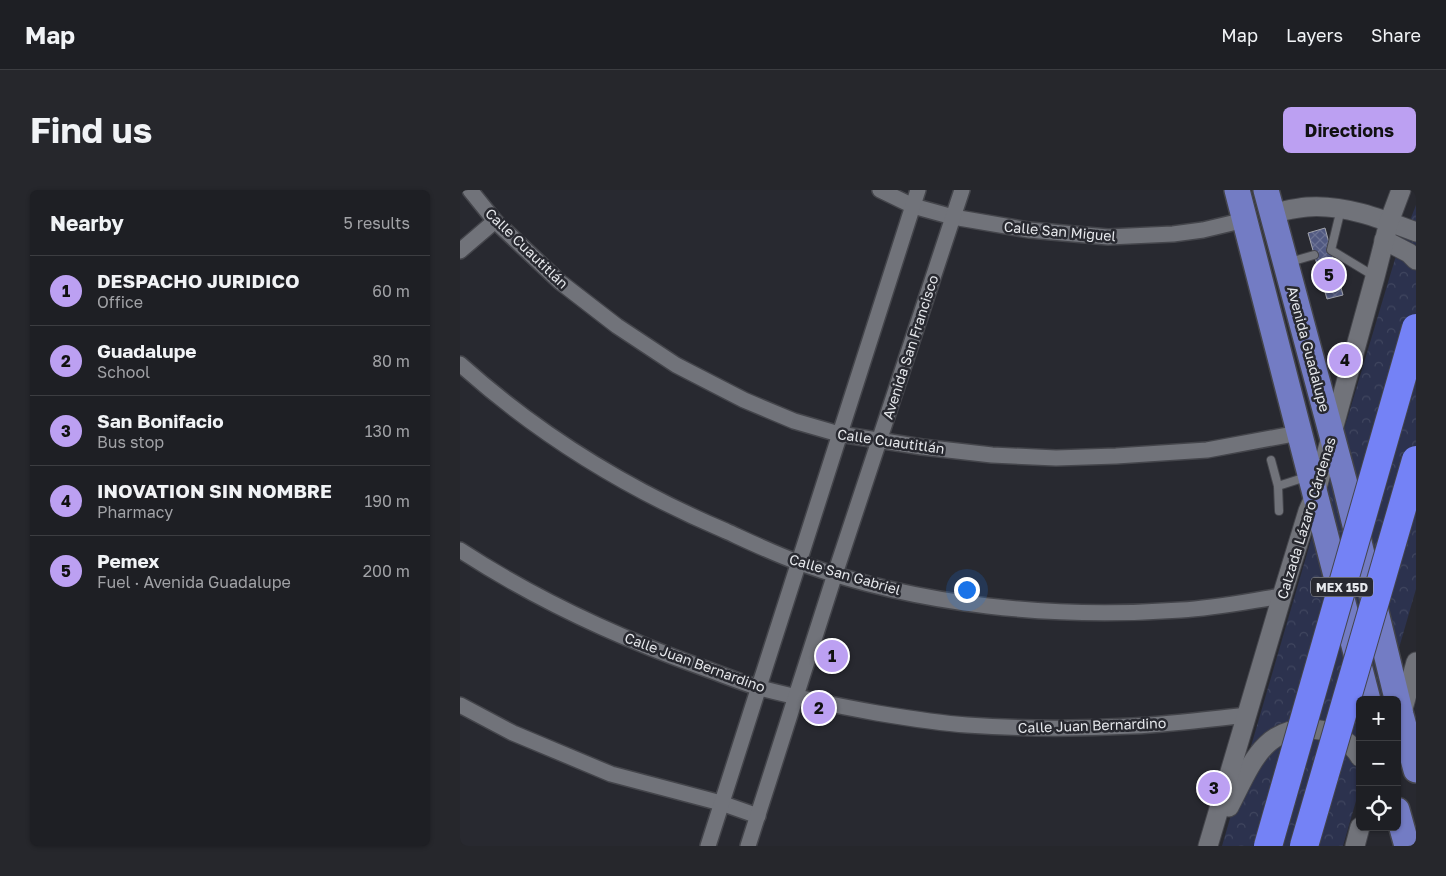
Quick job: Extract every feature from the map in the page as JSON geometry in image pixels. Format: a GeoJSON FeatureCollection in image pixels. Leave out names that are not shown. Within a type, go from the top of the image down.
{"type":"FeatureCollection","features":[{"type":"Feature","properties":{"kind":"highway","name":"MEX 15D"},"geometry":{"type":"LineString","coordinates":[[1268,846],[1416,328]]}},
{"type":"Feature","properties":{"kind":"highway","name":"MEX 15D"},"geometry":{"type":"LineString","coordinates":[[1304,846],[1416,460]]}},
{"type":"Feature","properties":{"kind":"main road"},"geometry":{"type":"LineString","coordinates":[[1237,190],[1367,696]]}},
{"type":"Feature","properties":{"kind":"main road","name":"Avenida Guadalupe"},"geometry":{"type":"LineString","coordinates":[[1269,202],[1405,711],[1416,770]]}},
{"type":"Feature","properties":{"kind":"main road"},"geometry":{"type":"LineString","coordinates":[[1401,824],[1407,846]]}},
{"type":"Feature","properties":{"kind":"street","name":"Calle Cuautitlán"},"geometry":{"type":"LineString","coordinates":[[470,190],[495,221],[560,282],[617,326],[676,365],[744,400],[794,421],[839,434],[880,440],[992,454],[1056,458],[1207,450],[1299,433]]}},
{"type":"Feature","properties":{"kind":"street","name":"Calle San Miguel"},"geometry":{"type":"LineString","coordinates":[[880,190],[913,206],[952,217],[1028,230],[1108,237],[1173,234],[1203,230],[1244,220]]}},
{"type":"Feature","properties":{"kind":"street"},"geometry":{"type":"LineString","coordinates":[[708,846],[918,190]]}},
{"type":"Feature","properties":{"kind":"street","name":"Avenida San Francisco"},"geometry":{"type":"LineString","coordinates":[[748,846],[835,574],[962,190]]}},
{"type":"Feature","properties":{"kind":"street","name":"Calzada Lázaro Cárdenas"},"geometry":{"type":"LineString","coordinates":[[1207,845],[1248,715],[1308,511],[1313,486],[1332,434],[1389,222],[1401,190]]}},
{"type":"Feature","properties":{"kind":"street"},"geometry":{"type":"LineString","coordinates":[[1269,202],[1341,209],[1389,222],[1416,232]]}},
{"type":"Feature","properties":{"kind":"street"},"geometry":{"type":"LineString","coordinates":[[460,251],[495,221]]}},
{"type":"Feature","properties":{"kind":"street"},"geometry":{"type":"LineString","coordinates":[[1384,240],[1409,253],[1416,260]]}},
{"type":"Feature","properties":{"kind":"street","name":"Calle San Gabriel"},"geometry":{"type":"LineString","coordinates":[[460,364],[486,388],[533,424],[583,458],[636,488],[690,516],[798,562],[835,574],[887,588],[945,599],[1003,607],[1062,612],[1182,610],[1282,596]]}},
{"type":"Feature","properties":{"kind":"street","name":"Calle Juan Bernardino"},"geometry":{"type":"LineString","coordinates":[[460,550],[543,598],[657,651],[759,688],[851,708],[965,725],[1012,727],[1078,728],[1134,726],[1248,715]]}},
{"type":"Feature","properties":{"kind":"street"},"geometry":{"type":"LineString","coordinates":[[1405,711],[1416,662]]}},
{"type":"Feature","properties":{"kind":"street"},"geometry":{"type":"LineString","coordinates":[[460,705],[513,733],[611,774],[722,802],[758,816]]}},
{"type":"Feature","properties":{"kind":"street"},"geometry":{"type":"LineString","coordinates":[[1207,845],[1261,749],[1275,737],[1287,731],[1307,728],[1328,731],[1344,740],[1356,753]]}},
{"type":"Feature","properties":{"kind":"street"},"geometry":{"type":"LineString","coordinates":[[1355,846],[1359,831]]}},
{"type":"Feature","properties":{"kind":"street"},"geometry":{"type":"LineString","coordinates":[[1365,846],[1369,831]]}},
{"type":"Feature","properties":{"kind":"lane"},"geometry":{"type":"LineString","coordinates":[[1341,209],[1330,250],[1375,277]]}},
{"type":"Feature","properties":{"kind":"lane"},"geometry":{"type":"LineString","coordinates":[[1286,263],[1314,254]]}},
{"type":"Feature","properties":{"kind":"lane"},"geometry":{"type":"LineString","coordinates":[[1270,460],[1278,486],[1279,511]]}},
{"type":"Feature","properties":{"kind":"lane"},"geometry":{"type":"LineString","coordinates":[[1278,486],[1313,486]]}},
{"type":"Feature","properties":{"kind":"green space"},"geometry":{"type":"Polygon","coordinates":[[[1416,205],[1416,589],[1385,696],[1356,696],[1356,801],[1343,846],[1222,846],[1311,540],[1395,259],[1416,205]]]}},
{"type":"Feature","properties":{"kind":"building"},"geometry":{"type":"Polygon","coordinates":[[[1325,228],[1343,295],[1327,299],[1308,233],[1325,228]]]}},
{"type":"Feature","properties":{"kind":"place","name":"Pemex"},"geometry":{"type":"Point","coordinates":[1329,275]}},
{"type":"Feature","properties":{"kind":"place","name":"INOVATION SIN NOMBRE"},"geometry":{"type":"Point","coordinates":[1345,360]}},
{"type":"Feature","properties":{"kind":"place","name":"DESPACHO JURIDICO"},"geometry":{"type":"Point","coordinates":[832,656]}},
{"type":"Feature","properties":{"kind":"place","name":"Guadalupe"},"geometry":{"type":"Point","coordinates":[819,708]}},
{"type":"Feature","properties":{"kind":"place","name":"San Bonifacio"},"geometry":{"type":"Point","coordinates":[1214,788]}}]}
